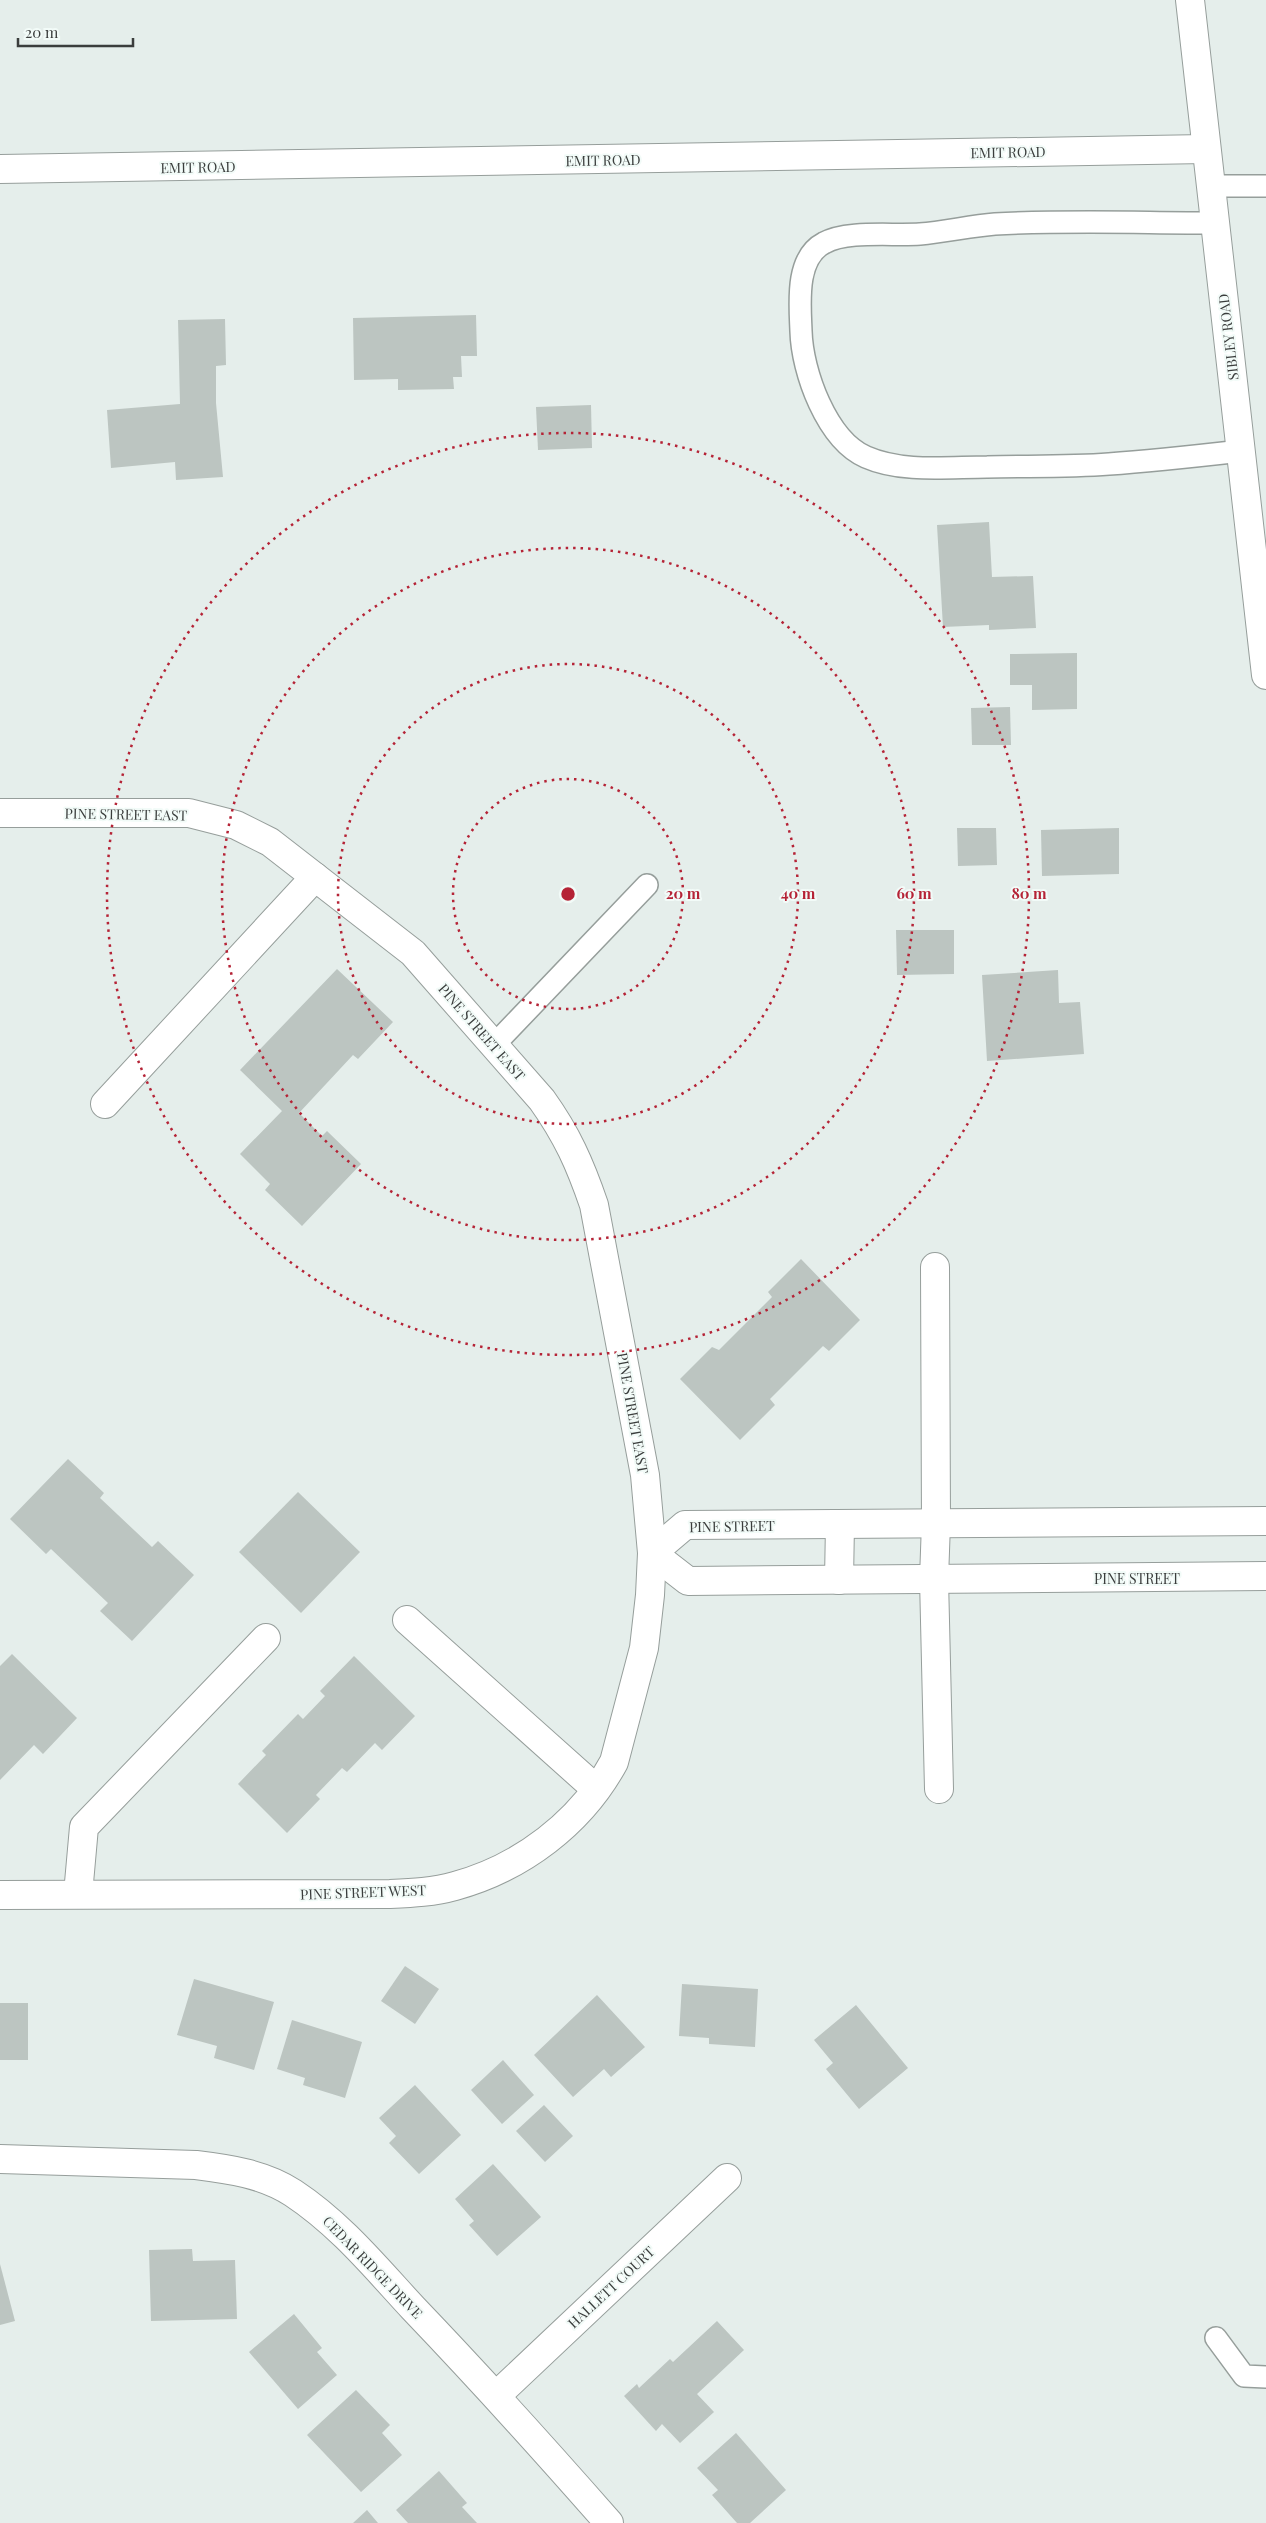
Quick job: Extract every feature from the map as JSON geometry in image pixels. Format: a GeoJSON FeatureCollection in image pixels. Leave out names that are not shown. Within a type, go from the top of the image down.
{"type":"FeatureCollection","features":[{"type":"Feature","properties":{"kind":"street","name":"SIBLEY ROAD"},"geometry":{"type":"LineString","coordinates":[[1190,0],[1266,674]]}},
{"type":"Feature","properties":{"kind":"street","name":"EMIT ROAD"},"geometry":{"type":"LineString","coordinates":[[0,169],[1206,149]]}},
{"type":"Feature","properties":{"kind":"street","name":"PINE STREET EAST"},"geometry":{"type":"LineString","coordinates":[[0,814],[189,813],[236,825],[270,842],[413,953],[542,1100],[560,1125],[580,1164],[594,1205],[645,1475],[652,1553]]}},
{"type":"Feature","properties":{"kind":"street"},"geometry":{"type":"LineString","coordinates":[[105,1104],[316,877]]}},
{"type":"Feature","properties":{"kind":"street"},"geometry":{"type":"LineString","coordinates":[[935,1266],[936,1523],[934,1579],[939,1789]]}},
{"type":"Feature","properties":{"kind":"street","name":"PINE STREET"},"geometry":{"type":"LineString","coordinates":[[1266,1521],[685,1526],[652,1553],[688,1581],[1266,1576]]}},
{"type":"Feature","properties":{"kind":"street"},"geometry":{"type":"LineString","coordinates":[[840,1524],[840,1580]]}},
{"type":"Feature","properties":{"kind":"street","name":"PINE STREET WEST"},"geometry":{"type":"LineString","coordinates":[[0,1895],[390,1894],[454,1887],[495,1873],[541,1845],[574,1817],[614,1762],[644,1648],[650,1595],[652,1553]]}},
{"type":"Feature","properties":{"kind":"street"},"geometry":{"type":"LineString","coordinates":[[407,1620],[596,1789]]}},
{"type":"Feature","properties":{"kind":"street"},"geometry":{"type":"LineString","coordinates":[[78,1894],[84,1827],[266,1638]]}},
{"type":"Feature","properties":{"kind":"street","name":"CEDAR RIDGE DRIVE"},"geometry":{"type":"LineString","coordinates":[[0,2159],[196,2165],[226,2168],[254,2176],[291,2192],[331,2221],[496,2396],[609,2523]]}},
{"type":"Feature","properties":{"kind":"street","name":"HALLETT COURT"},"geometry":{"type":"LineString","coordinates":[[496,2396],[727,2178]]}},
{"type":"Feature","properties":{"kind":"lane"},"geometry":{"type":"LineString","coordinates":[[1210,186],[1266,186]]}},
{"type":"Feature","properties":{"kind":"lane"},"geometry":{"type":"LineString","coordinates":[[1214,223],[1077,222],[994,224],[920,234],[846,237],[824,242],[810,253],[804,269],[801,340],[812,382],[826,417],[842,441],[865,457],[891,465],[935,468],[1108,464],[1241,451]]}},
{"type":"Feature","properties":{"kind":"lane"},"geometry":{"type":"LineString","coordinates":[[494,1045],[647,885]]}},
{"type":"Feature","properties":{"kind":"lane"},"geometry":{"type":"LineString","coordinates":[[1216,2338],[1244,2376],[1266,2377]]}},
{"type":"Feature","properties":{"kind":"building"},"geometry":{"type":"Polygon","coordinates":[[[476,315],[477,356],[461,356],[462,377],[453,377],[454,389],[398,390],[398,379],[354,380],[353,318],[476,315]]]}},
{"type":"Feature","properties":{"kind":"building"},"geometry":{"type":"Polygon","coordinates":[[[225,319],[226,365],[216,366],[216,403],[223,477],[176,480],[175,462],[111,468],[107,410],[180,404],[178,320],[225,319]]]}},
{"type":"Feature","properties":{"kind":"building"},"geometry":{"type":"Polygon","coordinates":[[[591,405],[592,448],[538,450],[536,407],[591,405]]]}},
{"type":"Feature","properties":{"kind":"building"},"geometry":{"type":"Polygon","coordinates":[[[989,522],[992,577],[1033,576],[1036,628],[989,630],[989,625],[943,627],[937,525],[989,522]]]}},
{"type":"Feature","properties":{"kind":"building"},"geometry":{"type":"Polygon","coordinates":[[[1077,653],[1077,709],[1032,710],[1032,685],[1010,685],[1010,654],[1077,653]]]}},
{"type":"Feature","properties":{"kind":"building"},"geometry":{"type":"Polygon","coordinates":[[[1010,707],[1011,745],[972,745],[971,708],[1010,707]]]}},
{"type":"Feature","properties":{"kind":"building"},"geometry":{"type":"Polygon","coordinates":[[[957,828],[996,828],[997,865],[958,866],[957,828]]]}},
{"type":"Feature","properties":{"kind":"building"},"geometry":{"type":"Polygon","coordinates":[[[1119,828],[1119,874],[1042,876],[1041,830],[1119,828]]]}},
{"type":"Feature","properties":{"kind":"building"},"geometry":{"type":"Polygon","coordinates":[[[896,930],[954,930],[954,974],[897,975],[896,930]]]}},
{"type":"Feature","properties":{"kind":"building"},"geometry":{"type":"Polygon","coordinates":[[[337,969],[393,1022],[358,1059],[353,1055],[299,1113],[322,1136],[327,1131],[361,1164],[302,1226],[265,1190],[270,1184],[240,1154],[282,1111],[240,1070],[337,969]]]}},
{"type":"Feature","properties":{"kind":"building"},"geometry":{"type":"Polygon","coordinates":[[[1058,970],[1059,1003],[1080,1002],[1084,1054],[987,1061],[982,975],[1058,970]]]}},
{"type":"Feature","properties":{"kind":"building"},"geometry":{"type":"Polygon","coordinates":[[[801,1259],[860,1320],[829,1351],[823,1346],[770,1399],[775,1405],[740,1440],[680,1379],[712,1347],[719,1350],[772,1297],[768,1292],[801,1259]]]}},
{"type":"Feature","properties":{"kind":"building"},"geometry":{"type":"Polygon","coordinates":[[[68,1459],[104,1493],[100,1498],[152,1547],[158,1541],[194,1575],[132,1641],[100,1611],[108,1603],[51,1549],[46,1554],[10,1519],[68,1459]]]}},
{"type":"Feature","properties":{"kind":"building"},"geometry":{"type":"Polygon","coordinates":[[[298,1492],[360,1552],[301,1613],[239,1552],[298,1492]]]}},
{"type":"Feature","properties":{"kind":"building"},"geometry":{"type":"Polygon","coordinates":[[[12,1654],[77,1718],[43,1754],[34,1745],[0,1780],[0,1666],[12,1654]]]}},
{"type":"Feature","properties":{"kind":"building"},"geometry":{"type":"Polygon","coordinates":[[[354,1656],[415,1716],[382,1750],[375,1743],[347,1772],[342,1768],[316,1795],[320,1799],[287,1833],[238,1784],[266,1755],[262,1751],[298,1714],[303,1719],[325,1696],[320,1691],[354,1656]]]}},
{"type":"Feature","properties":{"kind":"building"},"geometry":{"type":"Polygon","coordinates":[[[405,1966],[439,1989],[415,2024],[381,2001],[405,1966]]]}},
{"type":"Feature","properties":{"kind":"building"},"geometry":{"type":"Polygon","coordinates":[[[194,1979],[274,2002],[254,2070],[214,2058],[217,2046],[177,2035],[194,1979]]]}},
{"type":"Feature","properties":{"kind":"building"},"geometry":{"type":"Polygon","coordinates":[[[682,1984],[758,1989],[755,2047],[709,2044],[709,2038],[679,2036],[682,1984]]]}},
{"type":"Feature","properties":{"kind":"building"},"geometry":{"type":"Polygon","coordinates":[[[597,1995],[645,2047],[611,2077],[604,2069],[573,2097],[534,2055],[597,1995]]]}},
{"type":"Feature","properties":{"kind":"building"},"geometry":{"type":"Polygon","coordinates":[[[0,2003],[28,2003],[28,2060],[0,2060],[0,2003]]]}},
{"type":"Feature","properties":{"kind":"building"},"geometry":{"type":"Polygon","coordinates":[[[856,2005],[908,2068],[859,2109],[826,2069],[833,2063],[814,2040],[856,2005]]]}},
{"type":"Feature","properties":{"kind":"building"},"geometry":{"type":"Polygon","coordinates":[[[292,2020],[362,2042],[345,2098],[303,2085],[305,2078],[277,2069],[292,2020]]]}},
{"type":"Feature","properties":{"kind":"building"},"geometry":{"type":"Polygon","coordinates":[[[503,2060],[534,2095],[502,2124],[471,2090],[503,2060]]]}},
{"type":"Feature","properties":{"kind":"building"},"geometry":{"type":"Polygon","coordinates":[[[415,2085],[461,2135],[419,2174],[389,2143],[396,2136],[379,2118],[415,2085]]]}},
{"type":"Feature","properties":{"kind":"building"},"geometry":{"type":"Polygon","coordinates":[[[544,2105],[573,2136],[545,2162],[516,2131],[544,2105]]]}},
{"type":"Feature","properties":{"kind":"building"},"geometry":{"type":"Polygon","coordinates":[[[493,2164],[541,2217],[497,2256],[469,2225],[474,2221],[455,2199],[493,2164]]]}},
{"type":"Feature","properties":{"kind":"building"},"geometry":{"type":"Polygon","coordinates":[[[192,2249],[193,2261],[235,2260],[237,2319],[151,2321],[149,2250],[192,2249]]]}},
{"type":"Feature","properties":{"kind":"building"},"geometry":{"type":"Polygon","coordinates":[[[0,2264],[15,2321],[0,2325],[0,2264]]]}},
{"type":"Feature","properties":{"kind":"building"},"geometry":{"type":"Polygon","coordinates":[[[294,2314],[322,2348],[317,2352],[337,2375],[298,2409],[249,2352],[294,2314]]]}},
{"type":"Feature","properties":{"kind":"building"},"geometry":{"type":"Polygon","coordinates":[[[717,2321],[744,2350],[697,2394],[714,2412],[680,2443],[662,2424],[656,2431],[624,2396],[637,2384],[639,2388],[670,2359],[673,2362],[717,2321]]]}},
{"type":"Feature","properties":{"kind":"building"},"geometry":{"type":"Polygon","coordinates":[[[356,2390],[390,2425],[382,2433],[402,2455],[361,2492],[307,2435],[356,2390]]]}},
{"type":"Feature","properties":{"kind":"building"},"geometry":{"type":"Polygon","coordinates":[[[736,2433],[786,2490],[750,2523],[737,2523],[712,2495],[718,2490],[697,2468],[736,2433]]]}},
{"type":"Feature","properties":{"kind":"building"},"geometry":{"type":"Polygon","coordinates":[[[439,2471],[467,2503],[462,2507],[477,2523],[408,2523],[396,2510],[439,2471]]]}},
{"type":"Feature","properties":{"kind":"building"},"geometry":{"type":"Polygon","coordinates":[[[367,2510],[378,2523],[353,2523],[367,2510]]]}}]}
